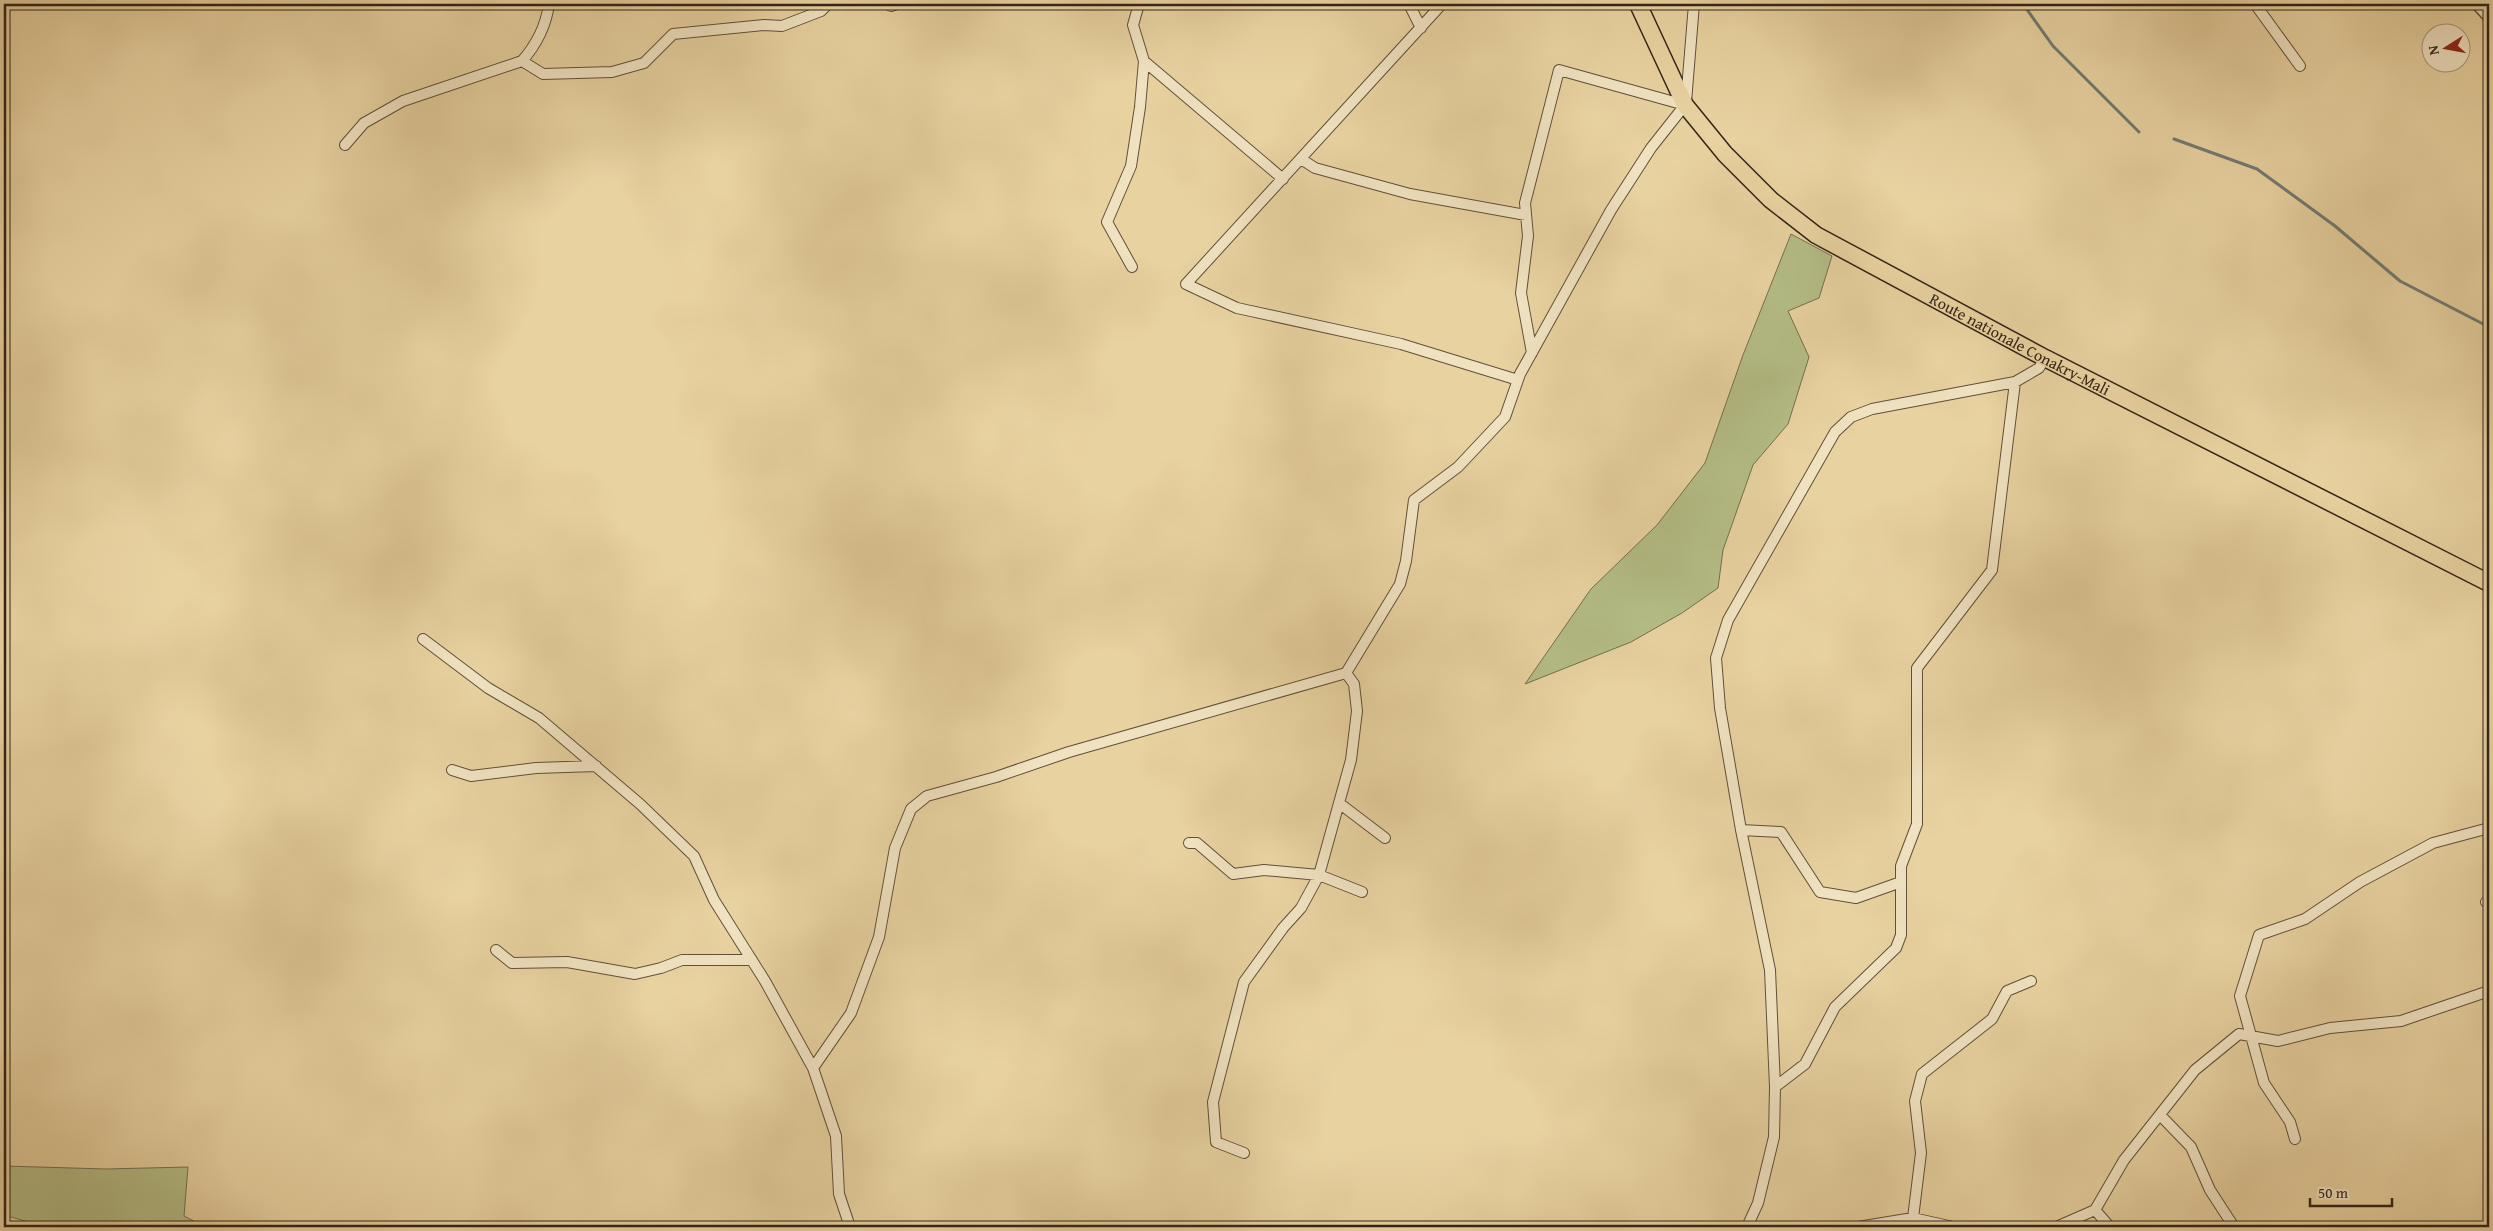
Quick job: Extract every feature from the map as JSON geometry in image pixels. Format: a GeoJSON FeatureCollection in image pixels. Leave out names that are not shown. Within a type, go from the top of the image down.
{"type":"FeatureCollection","features":[{"type":"Feature","properties":{"kind":"highway","name":"Route nationale Conakry-Mali"},"geometry":{"type":"LineString","coordinates":[[1638,4],[1685,105],[1725,154],[1771,200],[1816,235],[2045,358],[2489,583]]}},
{"type":"Feature","properties":{"kind":"street"},"geometry":{"type":"LineString","coordinates":[[345,145],[364,123],[403,101],[522,61],[535,46],[547,18],[549,4]]}},
{"type":"Feature","properties":{"kind":"street"},"geometry":{"type":"LineString","coordinates":[[522,61],[543,74],[612,72],[644,63],[673,34],[764,25],[782,26],[820,11],[828,4]]}},
{"type":"Feature","properties":{"kind":"street"},"geometry":{"type":"LineString","coordinates":[[887,4],[891,6],[897,4]]}},
{"type":"Feature","properties":{"kind":"street"},"geometry":{"type":"LineString","coordinates":[[1132,267],[1107,222],[1131,166],[1144,60],[1133,24],[1139,4]]}},
{"type":"Feature","properties":{"kind":"street"},"geometry":{"type":"LineString","coordinates":[[1409,4],[1421,28]]}},
{"type":"Feature","properties":{"kind":"street"},"geometry":{"type":"LineString","coordinates":[[1442,4],[1186,284],[1238,308],[1401,344],[1518,380]]}},
{"type":"Feature","properties":{"kind":"street"},"geometry":{"type":"LineString","coordinates":[[813,1068],[851,1013],[879,936],[895,848],[911,809],[927,796],[996,777],[1069,752],[1346,673],[1400,584],[1406,561],[1414,500],[1458,467],[1505,417],[1518,380],[1611,210],[1650,148],[1685,105],[1694,4]]}},
{"type":"Feature","properties":{"kind":"street"},"geometry":{"type":"LineString","coordinates":[[2255,4],[2300,66]]}},
{"type":"Feature","properties":{"kind":"street"},"geometry":{"type":"LineString","coordinates":[[2478,4],[2489,16]]}},
{"type":"Feature","properties":{"kind":"street"},"geometry":{"type":"LineString","coordinates":[[1144,60],[1283,178]]}},
{"type":"Feature","properties":{"kind":"street"},"geometry":{"type":"LineString","coordinates":[[1532,353],[1521,293],[1528,236],[1525,203],[1559,70],[1685,105]]}},
{"type":"Feature","properties":{"kind":"street"},"geometry":{"type":"LineString","coordinates":[[1301,159],[1315,168],[1410,194],[1526,215]]}},
{"type":"Feature","properties":{"kind":"street"},"geometry":{"type":"LineString","coordinates":[[1747,1227],[1758,1203],[1774,1137],[1775,1087],[1770,970],[1741,830],[1720,708],[1716,658],[1728,620],[1835,432],[1851,417],[1872,409],[2015,382],[2039,368],[2045,358]]}},
{"type":"Feature","properties":{"kind":"street"},"geometry":{"type":"LineString","coordinates":[[1775,1087],[1805,1064],[1835,1007],[1896,948],[1900,935],[1901,866],[1917,824],[1917,668],[1992,570],[2015,382]]}},
{"type":"Feature","properties":{"kind":"street"},"geometry":{"type":"LineString","coordinates":[[424,639],[488,688],[539,718],[640,804],[694,856],[714,900],[752,960],[813,1068],[836,1136],[839,1194],[850,1227]]}},
{"type":"Feature","properties":{"kind":"street"},"geometry":{"type":"LineString","coordinates":[[1244,1153],[1216,1142],[1213,1102],[1244,982],[1283,928],[1302,908],[1318,875],[1340,804],[1351,760],[1357,711],[1354,684],[1346,673]]}},
{"type":"Feature","properties":{"kind":"street"},"geometry":{"type":"LineString","coordinates":[[452,770],[471,776],[536,768],[596,766]]}},
{"type":"Feature","properties":{"kind":"street"},"geometry":{"type":"LineString","coordinates":[[1340,804],[1385,838]]}},
{"type":"Feature","properties":{"kind":"street"},"geometry":{"type":"LineString","coordinates":[[2295,1139],[2290,1122],[2264,1083],[2240,996],[2260,934],[2305,919],[2360,882],[2433,843],[2489,828]]}},
{"type":"Feature","properties":{"kind":"street"},"geometry":{"type":"LineString","coordinates":[[1741,830],[1781,832],[1820,892],[1856,898],[1901,882]]}},
{"type":"Feature","properties":{"kind":"street"},"geometry":{"type":"LineString","coordinates":[[1189,843],[1197,843],[1233,874],[1264,870],[1318,875],[1362,892]]}},
{"type":"Feature","properties":{"kind":"street"},"geometry":{"type":"LineString","coordinates":[[496,950],[512,963],[567,962],[635,974],[661,968],[682,960],[752,960]]}},
{"type":"Feature","properties":{"kind":"street"},"geometry":{"type":"LineString","coordinates":[[1913,1218],[1921,1153],[1915,1101],[1922,1074],[1992,1019],[2007,991],[2030,981]]}},
{"type":"Feature","properties":{"kind":"street"},"geometry":{"type":"LineString","coordinates":[[2056,1227],[2095,1210],[2124,1160],[2195,1070],[2239,1034],[2278,1041],[2330,1028],[2401,1022],[2489,992]]}},
{"type":"Feature","properties":{"kind":"street"},"geometry":{"type":"LineString","coordinates":[[2160,1114],[2190,1147],[2210,1190],[2234,1227]]}},
{"type":"Feature","properties":{"kind":"street"},"geometry":{"type":"LineString","coordinates":[[2095,1210],[2110,1227]]}},
{"type":"Feature","properties":{"kind":"street"},"geometry":{"type":"LineString","coordinates":[[1858,1227],[1913,1218],[1953,1227]]}},
{"type":"Feature","properties":{"kind":"green space"},"geometry":{"type":"Polygon","coordinates":[[[1791,234],[1832,256],[1819,298],[1788,311],[1809,357],[1788,424],[1753,465],[1723,550],[1718,588],[1682,613],[1631,642],[1525,684],[1591,589],[1657,525],[1705,463],[1743,355],[1791,234]]]}},
{"type":"Feature","properties":{"kind":"green space"},"geometry":{"type":"Polygon","coordinates":[[[4,1166],[106,1169],[188,1167],[184,1216],[205,1227],[46,1227],[4,1215],[4,1166]]]}},
{"type":"Feature","properties":{"kind":"waterway"},"geometry":{"type":"LineString","coordinates":[[2023,4],[2053,46],[2139,132]]}},
{"type":"Feature","properties":{"kind":"waterway"},"geometry":{"type":"LineString","coordinates":[[2174,139],[2257,169],[2335,226],[2400,281],[2489,327]]}}]}
